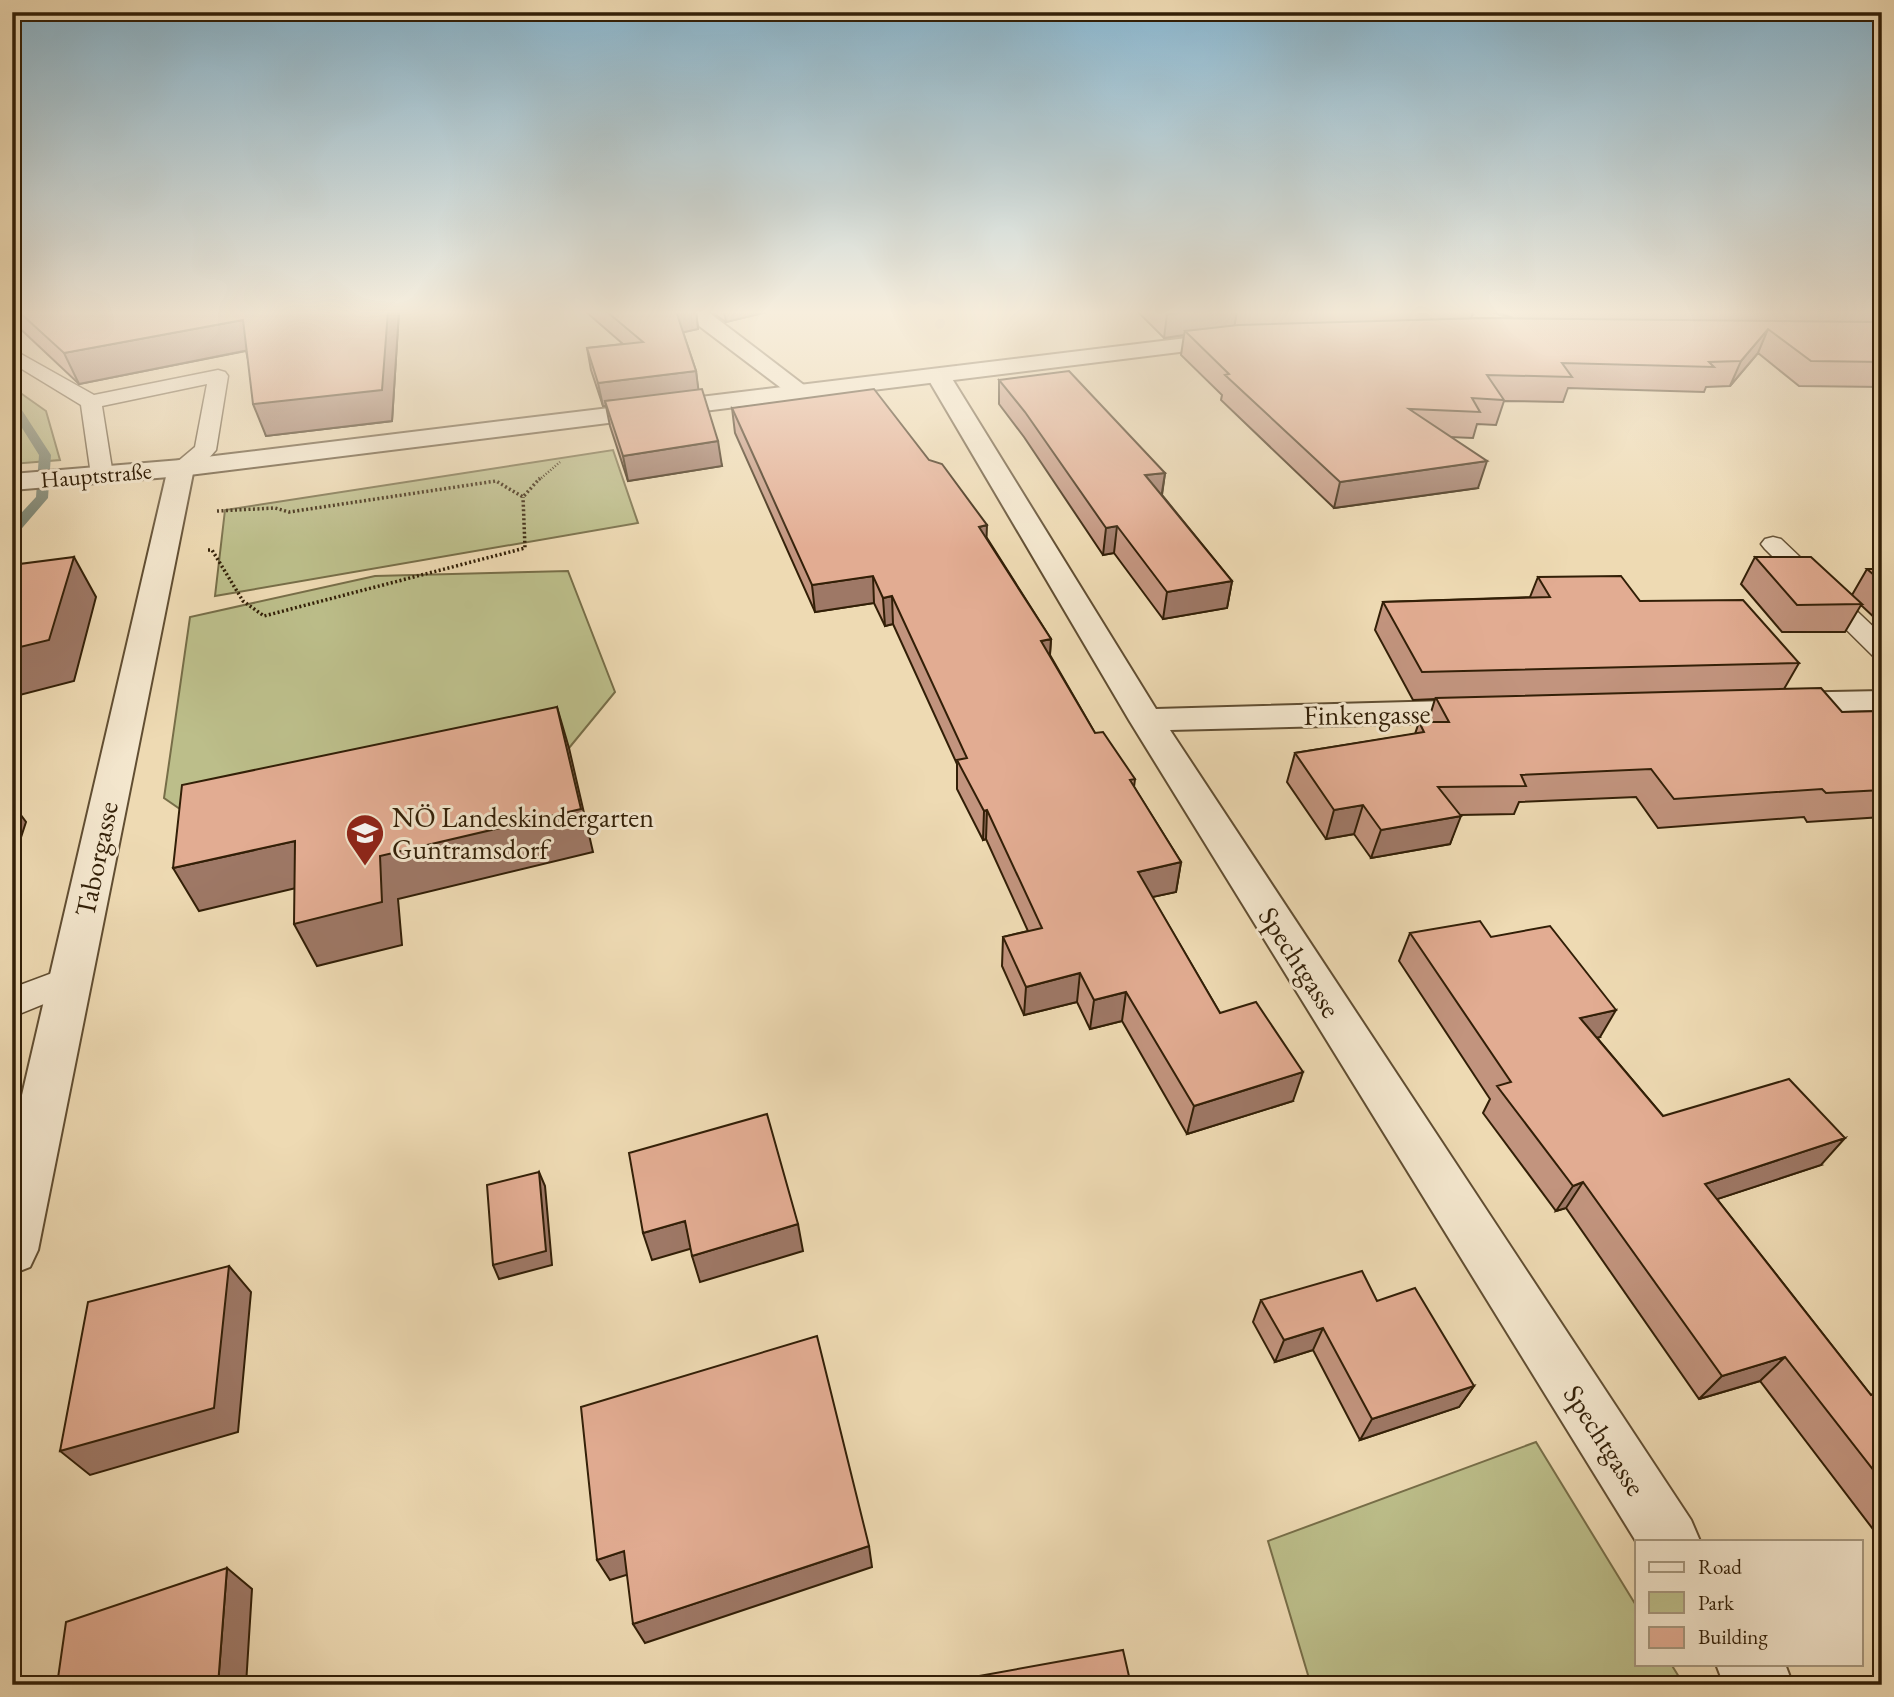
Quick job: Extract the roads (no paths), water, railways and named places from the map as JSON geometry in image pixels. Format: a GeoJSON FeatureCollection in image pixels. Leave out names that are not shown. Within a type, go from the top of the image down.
{"type":"FeatureCollection","features":[{"type":"Feature","properties":{"kind":"street","name":"Hauptstraße"},"geometry":{"type":"LineString","coordinates":[[12,482],[181,468],[818,390]]}},
{"type":"Feature","properties":{"kind":"street","name":"Spechtgasse"},"geometry":{"type":"LineString","coordinates":[[947,390],[1146,720],[1669,1540]]}},
{"type":"Feature","properties":{"kind":"street","name":"Taborgasse"},"geometry":{"type":"LineString","coordinates":[[12,1250],[181,468]]}},
{"type":"Feature","properties":{"kind":"street"},"geometry":{"type":"LineString","coordinates":[[1743,704],[1882,701]]}},
{"type":"Feature","properties":{"kind":"street","name":"Finkengasse"},"geometry":{"type":"LineString","coordinates":[[1146,720],[1521,710]]}},
{"type":"Feature","properties":{"kind":"street"},"geometry":{"type":"LineString","coordinates":[[1749,1666],[1761,1685]]}},
{"type":"Feature","properties":{"kind":"lane"},"geometry":{"type":"LineString","coordinates":[[71,390],[91,402],[149,390]]}},
{"type":"Feature","properties":{"kind":"lane"},"geometry":{"type":"LineString","coordinates":[[181,468],[205,450],[216,390]]}},
{"type":"Feature","properties":{"kind":"lane"},"geometry":{"type":"LineString","coordinates":[[91,402],[102,475]]}},
{"type":"Feature","properties":{"kind":"lane"},"geometry":{"type":"LineString","coordinates":[[1773,544],[1882,650]]}},
{"type":"Feature","properties":{"kind":"lane"},"geometry":{"type":"LineString","coordinates":[[12,1003],[71,979]]}},
{"type":"Feature","properties":{"kind":"waterway"},"geometry":{"type":"LineString","coordinates":[[12,403],[45,455],[42,498],[12,531]]}},
{"type":"Feature","properties":{"kind":"place","name":"NÖ Landeskindergarten Guntramsdorf"},"geometry":{"type":"Point","coordinates":[365,867]}}]}
